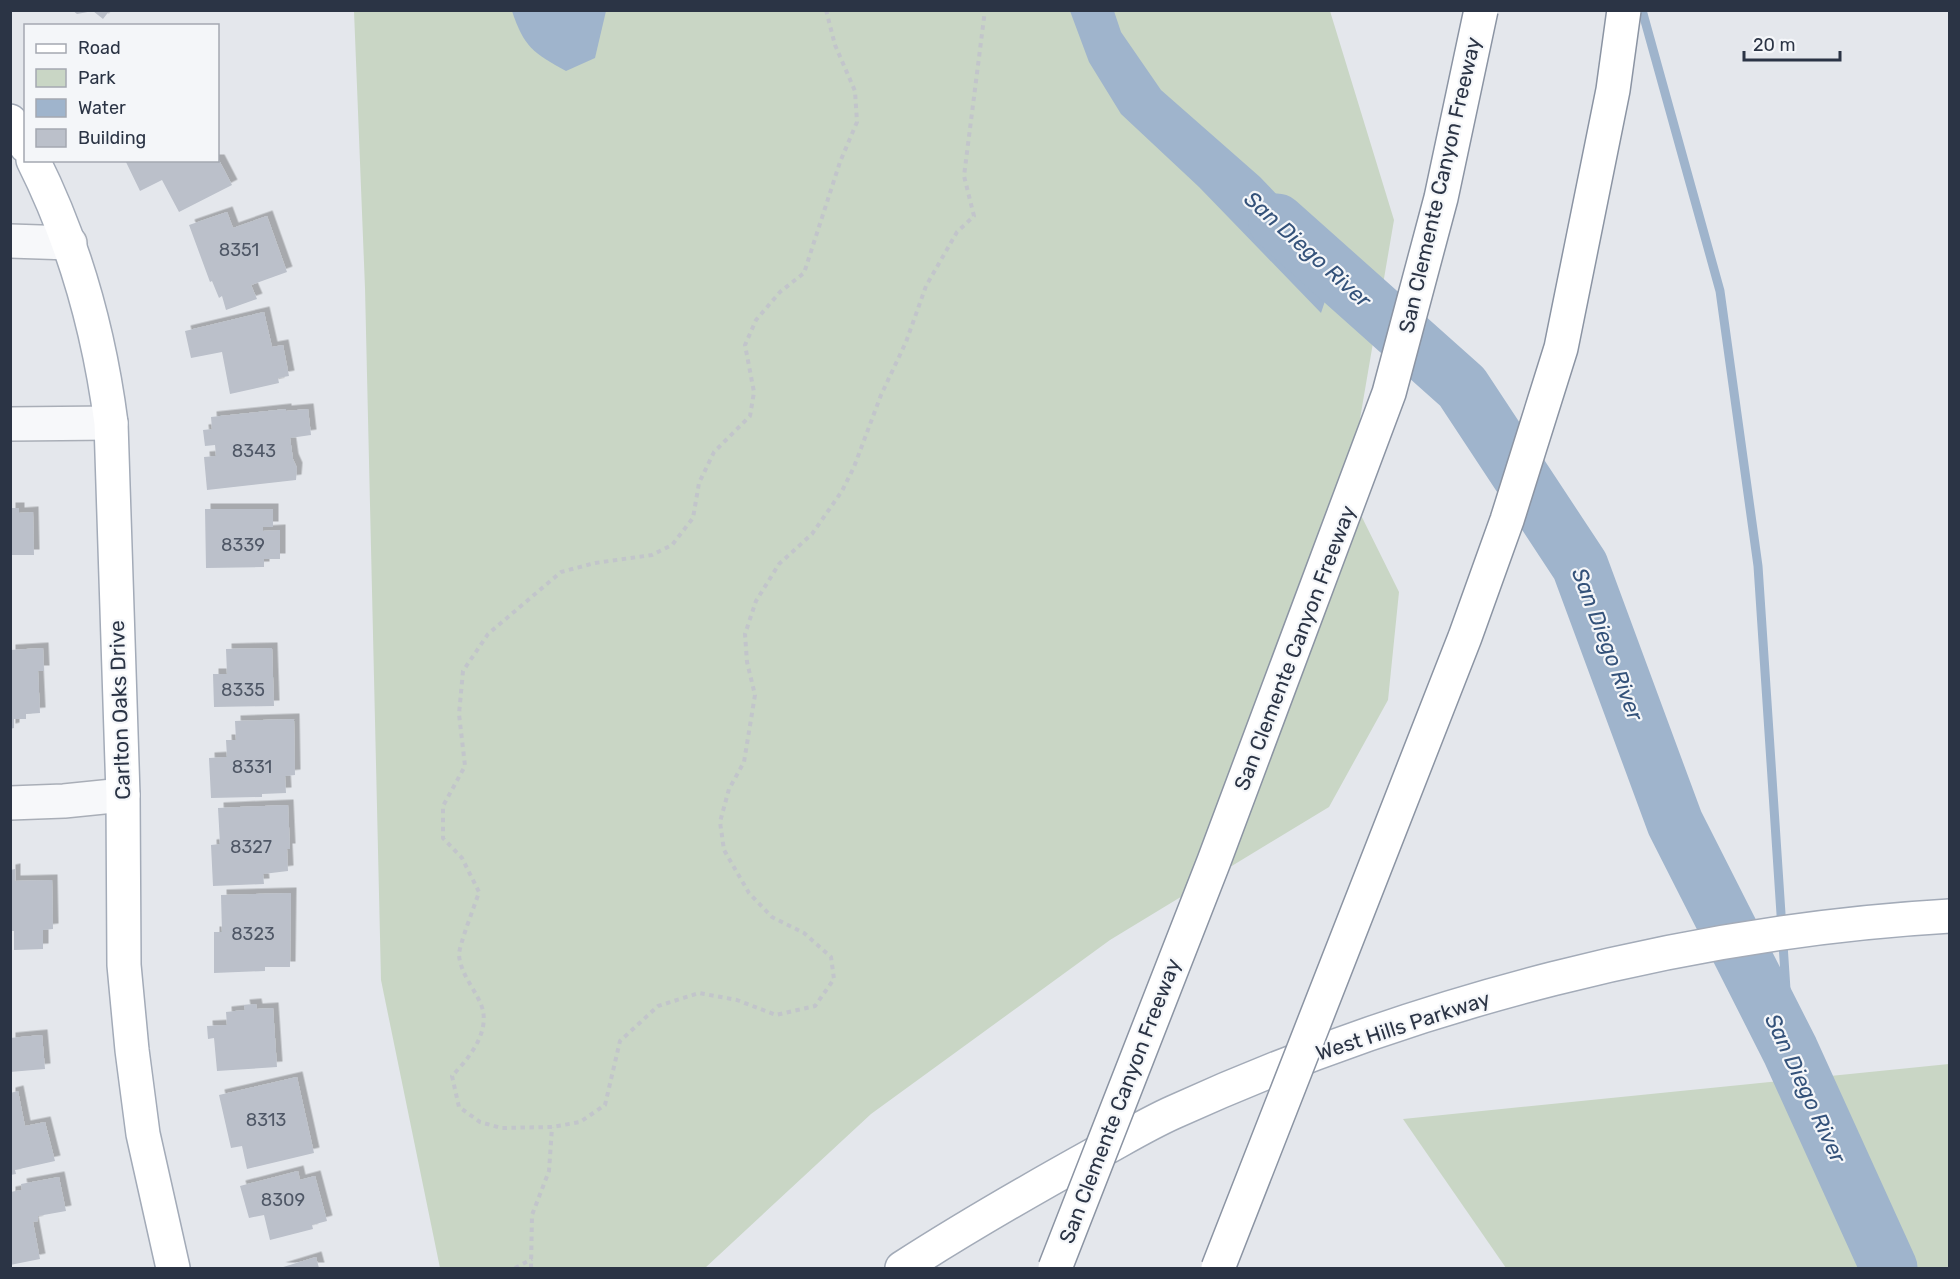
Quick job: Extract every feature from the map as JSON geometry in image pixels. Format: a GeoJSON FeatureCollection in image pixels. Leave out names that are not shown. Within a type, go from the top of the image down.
{"type":"FeatureCollection","features":[{"type":"Feature","properties":{"kind":"main road","name":"San Clemente Canyon Freeway"},"geometry":{"type":"LineString","coordinates":[[1055,1269],[1214,861],[1389,393],[1441,198],[1481,10]]}},
{"type":"Feature","properties":{"kind":"main road"},"geometry":{"type":"LineString","coordinates":[[1218,1269],[1465,637],[1507,520],[1561,348],[1613,90],[1624,10]]}},
{"type":"Feature","properties":{"kind":"main road"},"geometry":{"type":"LineString","coordinates":[[10,121],[24,143]]}},
{"type":"Feature","properties":{"kind":"main road","name":"Carlton Oaks Drive"},"geometry":{"type":"LineString","coordinates":[[34,162],[70,243],[96,332],[111,423],[123,795],[124,954],[132,1050],[143,1134],[173,1269]]}},
{"type":"Feature","properties":{"kind":"main road","name":"West Hills Parkway"},"geometry":{"type":"LineString","coordinates":[[902,1269],[1053,1177],[1171,1113],[1233,1086],[1428,1015],[1615,965],[1788,933],[1950,916]]}},
{"type":"Feature","properties":{"kind":"street"},"geometry":{"type":"LineString","coordinates":[[10,241],[70,243]]}},
{"type":"Feature","properties":{"kind":"street"},"geometry":{"type":"LineString","coordinates":[[10,424],[111,423]]}},
{"type":"Feature","properties":{"kind":"street"},"geometry":{"type":"LineString","coordinates":[[10,803],[123,795]]}},
{"type":"Feature","properties":{"kind":"path"},"geometry":{"type":"LineString","coordinates":[[826,10],[835,45],[855,91],[857,122],[840,162],[804,273],[780,292],[756,320],[746,345],[754,392],[750,416],[714,452],[699,483],[693,518],[672,545],[652,555],[595,563],[561,572],[488,634],[463,671],[459,714],[465,766],[443,806],[443,838],[462,858],[479,892],[459,953],[468,985],[483,1011],[482,1034],[467,1060],[452,1076],[459,1107],[480,1122],[501,1128],[552,1127],[579,1122],[605,1105],[620,1041],[658,1006],[699,993],[737,1000],[776,1015],[815,1006],[834,978],[831,957],[804,933],[772,917],[749,893],[724,850],[720,822],[729,789],[744,762],[755,694],[747,662],[745,634],[756,601],[780,564],[812,534],[842,491],[854,468],[881,395],[906,342],[926,286],[957,232],[974,216],[964,176],[985,10]]}},
{"type":"Feature","properties":{"kind":"path"},"geometry":{"type":"LineString","coordinates":[[531,1269],[533,1259],[530,1237],[532,1215],[549,1171],[552,1127]]}},
{"type":"Feature","properties":{"kind":"path"},"geometry":{"type":"LineString","coordinates":[[515,1269],[533,1259]]}},
{"type":"Feature","properties":{"kind":"green space"},"geometry":{"type":"Polygon","coordinates":[[[354,11],[1330,11],[1394,220],[1348,489],[1399,592],[1388,700],[1329,807],[1110,940],[871,1114],[705,1268],[440,1268],[381,980],[365,288],[354,11]]]}},
{"type":"Feature","properties":{"kind":"green space"},"geometry":{"type":"Polygon","coordinates":[[[1949,1064],[1949,1268],[1506,1268],[1403,1119],[1949,1064]]]}},
{"type":"Feature","properties":{"kind":"water"},"geometry":{"type":"Polygon","coordinates":[[[512,11],[606,11],[595,58],[566,71],[555,65],[531,48],[521,33],[512,11]]]}},
{"type":"Feature","properties":{"kind":"water"},"geometry":{"type":"Polygon","coordinates":[[[1070,11],[1114,11],[1121,32],[1161,90],[1260,177],[1339,259],[1321,313],[1199,187],[1121,114],[1089,62],[1070,11]]]}},
{"type":"Feature","properties":{"kind":"building"},"geometry":{"type":"Polygon","coordinates":[[[72,10],[110,10],[103,19],[93,11],[77,14],[72,10]]]}},
{"type":"Feature","properties":{"kind":"building"},"geometry":{"type":"Polygon","coordinates":[[[219,160],[232,185],[179,212],[162,180],[140,191],[126,162],[219,162],[219,160]]]}},
{"type":"Feature","properties":{"kind":"building"},"geometry":{"type":"Polygon","coordinates":[[[227,212],[233,228],[267,216],[287,272],[251,285],[257,299],[226,310],[222,296],[219,298],[212,281],[210,282],[189,225],[227,212]]]}},
{"type":"Feature","properties":{"kind":"building"},"geometry":{"type":"Polygon","coordinates":[[[264,312],[272,347],[283,345],[289,376],[278,378],[279,383],[230,394],[222,352],[191,358],[185,331],[264,312]]]}},
{"type":"Feature","properties":{"kind":"building"},"geometry":{"type":"Polygon","coordinates":[[[286,409],[286,411],[308,409],[311,435],[290,438],[293,459],[297,468],[296,480],[207,490],[204,457],[216,456],[215,445],[205,446],[203,430],[212,429],[211,417],[286,409]]]}},
{"type":"Feature","properties":{"kind":"building"},"geometry":{"type":"Polygon","coordinates":[[[10,508],[19,508],[19,513],[33,512],[34,555],[10,555],[10,508]]]}},
{"type":"Feature","properties":{"kind":"building"},"geometry":{"type":"Polygon","coordinates":[[[205,509],[273,509],[273,527],[263,527],[263,531],[280,530],[280,559],[264,559],[264,567],[206,568],[205,509]]]}},
{"type":"Feature","properties":{"kind":"building"},"geometry":{"type":"Polygon","coordinates":[[[43,648],[44,671],[38,671],[40,713],[26,714],[26,719],[14,719],[14,728],[10,729],[10,650],[43,648]]]}},
{"type":"Feature","properties":{"kind":"building"},"geometry":{"type":"Polygon","coordinates":[[[272,648],[274,706],[214,707],[213,674],[227,674],[226,649],[272,648]]]}},
{"type":"Feature","properties":{"kind":"building"},"geometry":{"type":"Polygon","coordinates":[[[294,719],[295,775],[285,776],[286,793],[262,794],[262,797],[211,798],[209,758],[227,757],[226,740],[236,740],[235,721],[294,719]]]}},
{"type":"Feature","properties":{"kind":"building"},"geometry":{"type":"Polygon","coordinates":[[[288,805],[290,849],[287,849],[288,871],[263,874],[264,884],[213,886],[211,845],[220,844],[218,808],[288,805]]]}},
{"type":"Feature","properties":{"kind":"building"},"geometry":{"type":"Polygon","coordinates":[[[15,869],[15,881],[52,880],[53,929],[43,930],[43,949],[14,950],[14,931],[10,931],[10,870],[15,869]]]}},
{"type":"Feature","properties":{"kind":"building"},"geometry":{"type":"Polygon","coordinates":[[[291,893],[290,967],[265,967],[265,971],[214,973],[214,932],[222,932],[221,895],[291,893]]]}},
{"type":"Feature","properties":{"kind":"building"},"geometry":{"type":"Polygon","coordinates":[[[256,1004],[257,1009],[273,1008],[277,1067],[217,1071],[214,1038],[208,1039],[207,1026],[227,1025],[226,1012],[245,1010],[244,1005],[256,1004]]]}},
{"type":"Feature","properties":{"kind":"building"},"geometry":{"type":"Polygon","coordinates":[[[42,1035],[45,1069],[10,1072],[10,1038],[42,1035]]]}},
{"type":"Feature","properties":{"kind":"building"},"geometry":{"type":"Polygon","coordinates":[[[297,1077],[314,1153],[247,1169],[242,1146],[231,1148],[219,1095],[297,1077]]]}},
{"type":"Feature","properties":{"kind":"building"},"geometry":{"type":"Polygon","coordinates":[[[18,1091],[25,1126],[45,1122],[55,1161],[15,1170],[16,1174],[10,1175],[10,1093],[18,1091]]]}},
{"type":"Feature","properties":{"kind":"building"},"geometry":{"type":"Polygon","coordinates":[[[298,1171],[300,1180],[315,1176],[327,1221],[312,1225],[313,1229],[270,1240],[264,1215],[249,1218],[240,1186],[298,1171]]]}},
{"type":"Feature","properties":{"kind":"building"},"geometry":{"type":"Polygon","coordinates":[[[59,1177],[66,1211],[38,1216],[38,1221],[33,1222],[40,1259],[10,1265],[10,1192],[22,1190],[21,1184],[59,1177]]]}},
{"type":"Feature","properties":{"kind":"building"},"geometry":{"type":"Polygon","coordinates":[[[316,1257],[319,1268],[280,1268],[316,1257]]]}},
{"type":"Feature","properties":{"kind":"waterway"},"geometry":{"type":"LineString","coordinates":[[1642,10],[1720,291],[1758,566],[1790,1050]]}},
{"type":"Feature","properties":{"kind":"waterway","name":"San Diego River"},"geometry":{"type":"LineString","coordinates":[[1277,222],[1462,387],[1580,566],[1675,823],[1790,1050],[1889,1268]]}}]}
